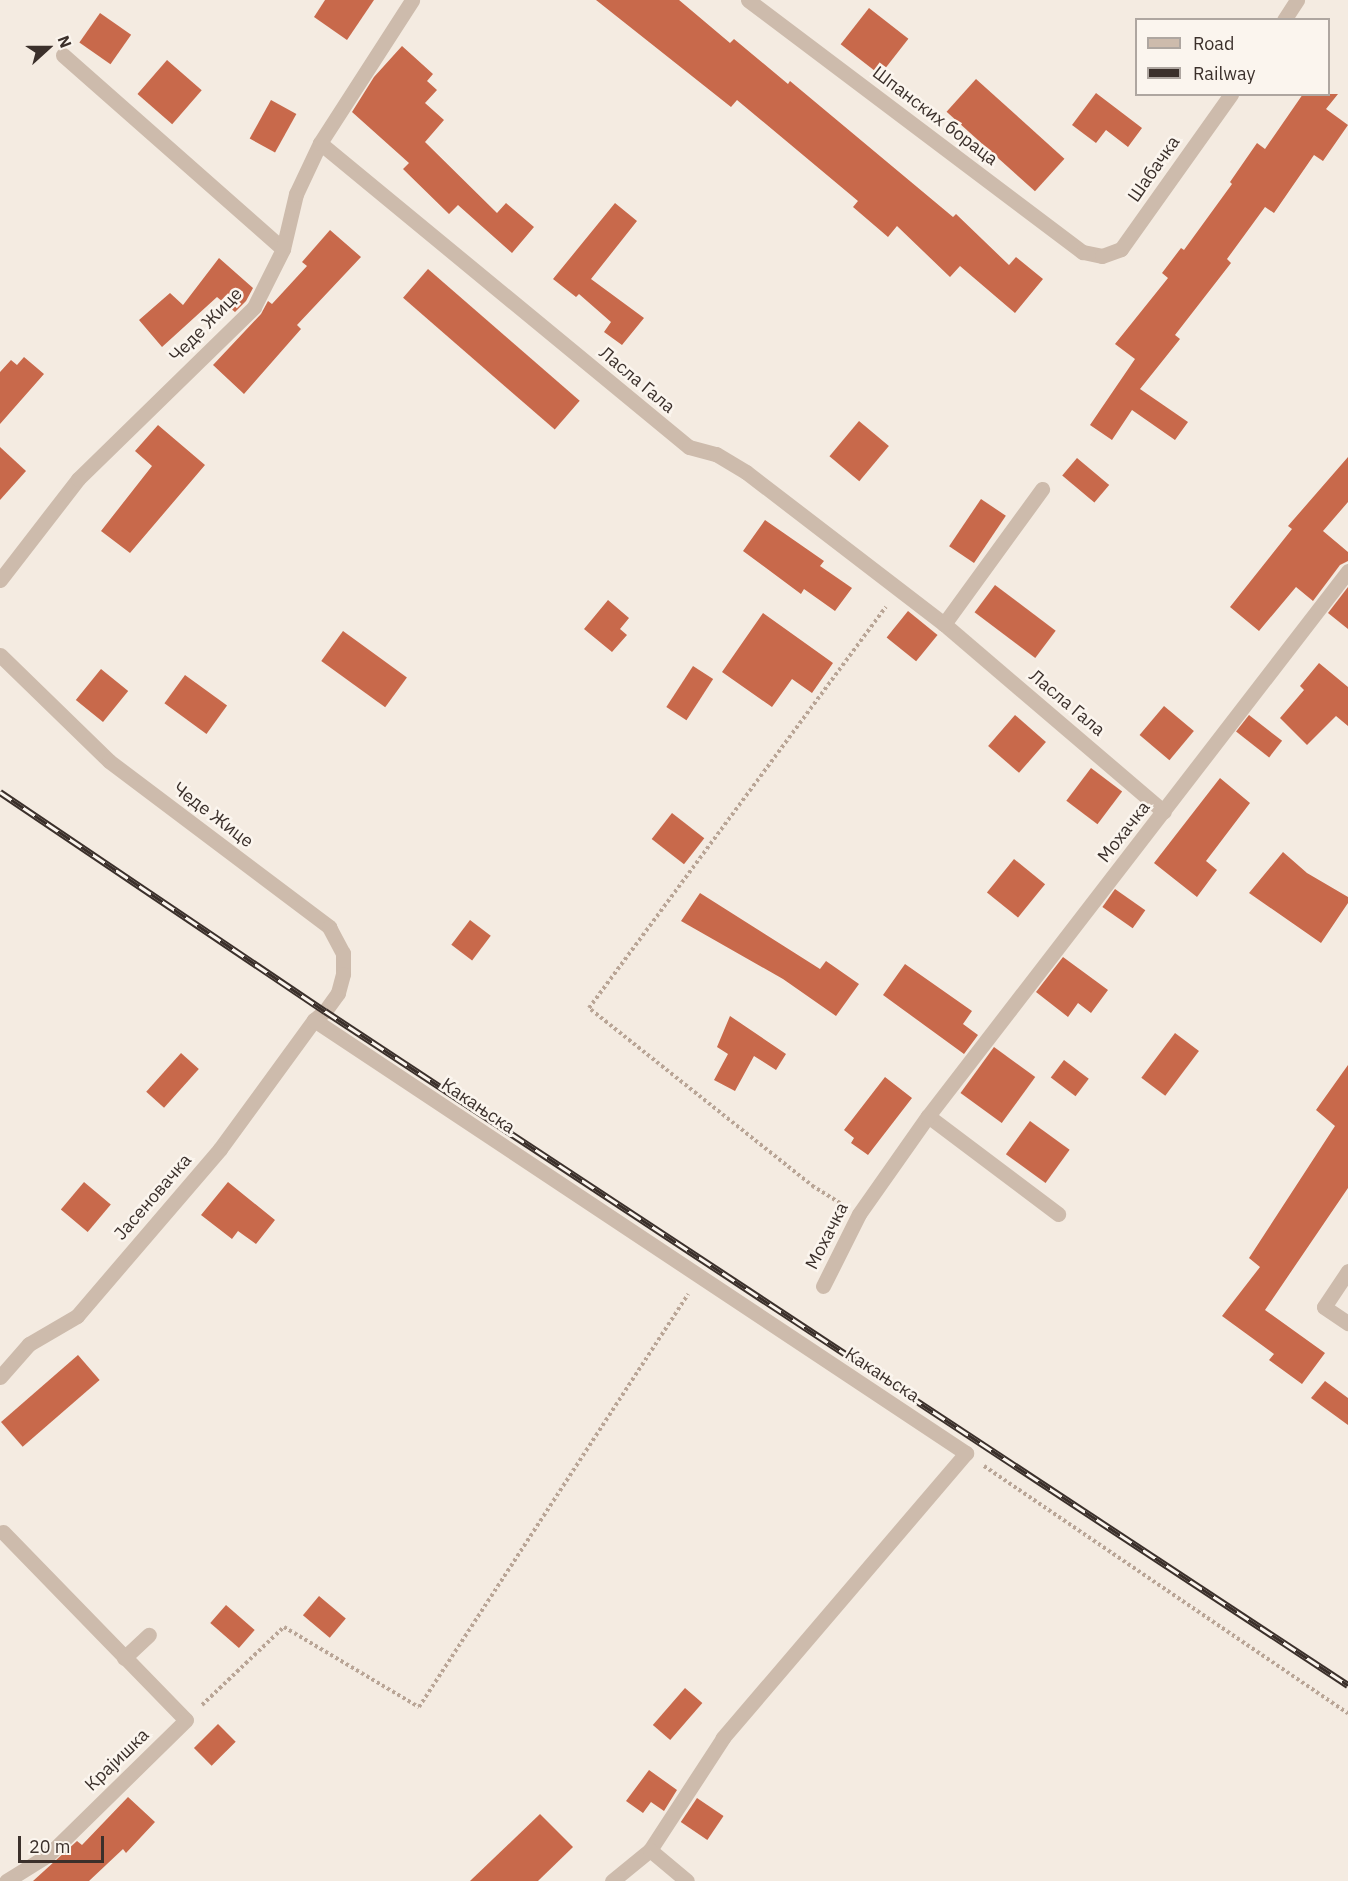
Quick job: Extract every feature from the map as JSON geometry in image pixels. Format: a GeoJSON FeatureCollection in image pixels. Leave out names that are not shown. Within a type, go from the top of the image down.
{"type":"FeatureCollection","features":[{"type":"Feature","properties":{"kind":"street","name":"Чеде Жице"},"geometry":{"type":"LineString","coordinates":[[0,580],[78,479],[254,307],[283,249],[296,194],[320,143],[412,0]]}},
{"type":"Feature","properties":{"kind":"street","name":"Шпанских бораца"},"geometry":{"type":"LineString","coordinates":[[748,0],[1083,252],[1102,256]]}},
{"type":"Feature","properties":{"kind":"street"},"geometry":{"type":"LineString","coordinates":[[1285,18],[1298,0]]}},
{"type":"Feature","properties":{"kind":"street"},"geometry":{"type":"LineString","coordinates":[[63,55],[283,249]]}},
{"type":"Feature","properties":{"kind":"street","name":"Шабачка"},"geometry":{"type":"LineString","coordinates":[[1102,256],[1121,249],[1230,96]]}},
{"type":"Feature","properties":{"kind":"street","name":"Ласла Гала"},"geometry":{"type":"LineString","coordinates":[[320,143],[688,447],[716,454],[746,472],[898,591],[944,624],[1164,812]]}},
{"type":"Feature","properties":{"kind":"street"},"geometry":{"type":"LineString","coordinates":[[944,624],[1042,489]]}},
{"type":"Feature","properties":{"kind":"street","name":"Мохачка"},"geometry":{"type":"LineString","coordinates":[[823,1286],[859,1214],[928,1116],[1348,571]]}},
{"type":"Feature","properties":{"kind":"street","name":"Чеде Жице"},"geometry":{"type":"LineString","coordinates":[[0,655],[109,761],[329,927],[343,953],[344,974],[338,993],[314,1020]]}},
{"type":"Feature","properties":{"kind":"street","name":"Какањска"},"geometry":{"type":"LineString","coordinates":[[314,1020],[966,1454]]}},
{"type":"Feature","properties":{"kind":"street","name":"Јасеновачка"},"geometry":{"type":"LineString","coordinates":[[0,1377],[29,1344],[77,1316],[220,1149],[314,1020]]}},
{"type":"Feature","properties":{"kind":"street"},"geometry":{"type":"LineString","coordinates":[[928,1116],[1058,1214]]}},
{"type":"Feature","properties":{"kind":"street"},"geometry":{"type":"LineString","coordinates":[[1348,1271],[1324,1307],[1348,1323]]}},
{"type":"Feature","properties":{"kind":"street"},"geometry":{"type":"LineString","coordinates":[[612,1881],[650,1850],[723,1738],[966,1454]]}},
{"type":"Feature","properties":{"kind":"street"},"geometry":{"type":"LineString","coordinates":[[3,1532],[186,1720]]}},
{"type":"Feature","properties":{"kind":"street"},"geometry":{"type":"LineString","coordinates":[[124,1658],[149,1635]]}},
{"type":"Feature","properties":{"kind":"street","name":"Крајишка"},"geometry":{"type":"LineString","coordinates":[[6,1881],[48,1855],[186,1720]]}},
{"type":"Feature","properties":{"kind":"street"},"geometry":{"type":"LineString","coordinates":[[650,1850],[687,1881]]}},
{"type":"Feature","properties":{"kind":"path"},"geometry":{"type":"LineString","coordinates":[[859,1214],[814,1187],[589,1008],[898,591]]}},
{"type":"Feature","properties":{"kind":"path"},"geometry":{"type":"LineString","coordinates":[[186,1720],[284,1627],[418,1707],[699,1277]]}},
{"type":"Feature","properties":{"kind":"path"},"geometry":{"type":"LineString","coordinates":[[966,1454],[1348,1713]]}},
{"type":"Feature","properties":{"kind":"building"},"geometry":{"type":"Polygon","coordinates":[[[325,0],[374,0],[347,40],[314,17],[325,0]]]}},
{"type":"Feature","properties":{"kind":"building"},"geometry":{"type":"Polygon","coordinates":[[[596,0],[679,0],[730,43],[734,39],[788,84],[790,81],[953,217],[956,214],[1009,265],[1016,257],[1043,279],[1015,313],[960,266],[950,277],[897,226],[888,237],[853,207],[858,201],[737,100],[731,107],[596,0]]]}},
{"type":"Feature","properties":{"kind":"building"},"geometry":{"type":"Polygon","coordinates":[[[869,8],[908,39],[880,75],[841,44],[869,8]]]}},
{"type":"Feature","properties":{"kind":"building"},"geometry":{"type":"Polygon","coordinates":[[[100,13],[131,35],[110,64],[79,42],[100,13]]]}},
{"type":"Feature","properties":{"kind":"building"},"geometry":{"type":"Polygon","coordinates":[[[402,46],[433,74],[427,81],[437,90],[425,103],[444,120],[425,142],[497,213],[506,203],[534,227],[512,253],[458,205],[449,214],[403,169],[409,163],[352,112],[374,77],[402,46]]]}},
{"type":"Feature","properties":{"kind":"building"},"geometry":{"type":"Polygon","coordinates":[[[167,60],[202,90],[172,124],[137,94],[167,60]]]}},
{"type":"Feature","properties":{"kind":"building"},"geometry":{"type":"Polygon","coordinates":[[[976,79],[1064,159],[1035,191],[947,112],[976,79]]]}},
{"type":"Feature","properties":{"kind":"building"},"geometry":{"type":"Polygon","coordinates":[[[1096,93],[1142,128],[1128,147],[1106,130],[1096,143],[1072,125],[1096,93]]]}},
{"type":"Feature","properties":{"kind":"building"},"geometry":{"type":"Polygon","coordinates":[[[1338,94],[1326,109],[1348,125],[1323,161],[1314,155],[1274,213],[1265,207],[1227,259],[1231,263],[1175,335],[1180,339],[1140,389],[1188,422],[1175,440],[1132,410],[1112,440],[1090,425],[1135,359],[1115,344],[1168,278],[1162,273],[1181,248],[1184,250],[1232,184],[1230,182],[1257,143],[1265,149],[1302,96],[1338,94]]]}},
{"type":"Feature","properties":{"kind":"building"},"geometry":{"type":"Polygon","coordinates":[[[271,100],[296,114],[275,153],[250,138],[271,100]]]}},
{"type":"Feature","properties":{"kind":"building"},"geometry":{"type":"Polygon","coordinates":[[[615,203],[637,221],[591,279],[644,318],[622,345],[604,332],[611,322],[579,294],[576,297],[553,279],[615,203]]]}},
{"type":"Feature","properties":{"kind":"building"},"geometry":{"type":"Polygon","coordinates":[[[330,230],[361,257],[297,325],[301,329],[244,394],[213,365],[261,314],[268,301],[272,304],[307,266],[302,262],[330,230]]]}},
{"type":"Feature","properties":{"kind":"building"},"geometry":{"type":"Polygon","coordinates":[[[219,258],[253,288],[246,301],[235,312],[217,297],[162,347],[139,320],[170,293],[183,305],[219,258]]]}},
{"type":"Feature","properties":{"kind":"building"},"geometry":{"type":"Polygon","coordinates":[[[428,269],[580,401],[555,430],[403,298],[428,269]]]}},
{"type":"Feature","properties":{"kind":"building"},"geometry":{"type":"Polygon","coordinates":[[[24,357],[44,374],[0,424],[0,372],[11,360],[17,365],[24,357]]]}},
{"type":"Feature","properties":{"kind":"building"},"geometry":{"type":"Polygon","coordinates":[[[859,421],[889,446],[859,481],[829,456],[859,421]]]}},
{"type":"Feature","properties":{"kind":"building"},"geometry":{"type":"Polygon","coordinates":[[[158,425],[205,465],[130,553],[101,531],[152,466],[135,451],[158,425]]]}},
{"type":"Feature","properties":{"kind":"building"},"geometry":{"type":"Polygon","coordinates":[[[0,447],[26,471],[0,500],[0,447]]]}},
{"type":"Feature","properties":{"kind":"building"},"geometry":{"type":"Polygon","coordinates":[[[1348,457],[1348,502],[1323,531],[1348,552],[1348,561],[1340,565],[1313,601],[1296,587],[1259,631],[1230,607],[1292,529],[1288,526],[1348,457]]]}},
{"type":"Feature","properties":{"kind":"building"},"geometry":{"type":"Polygon","coordinates":[[[1077,458],[1109,485],[1094,503],[1062,476],[1077,458]]]}},
{"type":"Feature","properties":{"kind":"building"},"geometry":{"type":"Polygon","coordinates":[[[981,499],[1006,516],[974,563],[949,546],[981,499]]]}},
{"type":"Feature","properties":{"kind":"building"},"geometry":{"type":"Polygon","coordinates":[[[765,520],[824,561],[820,566],[852,588],[835,611],[804,589],[801,594],[743,551],[765,520]]]}},
{"type":"Feature","properties":{"kind":"building"},"geometry":{"type":"Polygon","coordinates":[[[995,585],[1056,631],[1035,658],[975,612],[995,585]]]}},
{"type":"Feature","properties":{"kind":"building"},"geometry":{"type":"Polygon","coordinates":[[[1348,587],[1348,629],[1328,613],[1348,587]]]}},
{"type":"Feature","properties":{"kind":"building"},"geometry":{"type":"Polygon","coordinates":[[[608,600],[629,618],[620,629],[627,635],[612,652],[584,629],[608,600]]]}},
{"type":"Feature","properties":{"kind":"building"},"geometry":{"type":"Polygon","coordinates":[[[908,611],[938,635],[916,661],[887,637],[908,611]]]}},
{"type":"Feature","properties":{"kind":"building"},"geometry":{"type":"Polygon","coordinates":[[[763,613],[833,663],[812,693],[792,679],[772,707],[722,672],[763,613]]]}},
{"type":"Feature","properties":{"kind":"building"},"geometry":{"type":"Polygon","coordinates":[[[343,631],[407,677],[385,707],[321,661],[343,631]]]}},
{"type":"Feature","properties":{"kind":"building"},"geometry":{"type":"Polygon","coordinates":[[[1319,663],[1348,687],[1348,726],[1336,716],[1307,745],[1280,718],[1304,690],[1300,686],[1319,663]]]}},
{"type":"Feature","properties":{"kind":"building"},"geometry":{"type":"Polygon","coordinates":[[[693,666],[713,679],[686,720],[666,707],[693,666]]]}},
{"type":"Feature","properties":{"kind":"building"},"geometry":{"type":"Polygon","coordinates":[[[101,669],[128,691],[103,722],[76,700],[101,669]]]}},
{"type":"Feature","properties":{"kind":"building"},"geometry":{"type":"Polygon","coordinates":[[[185,675],[227,706],[206,734],[164,703],[185,675]]]}},
{"type":"Feature","properties":{"kind":"building"},"geometry":{"type":"Polygon","coordinates":[[[1164,706],[1194,731],[1169,760],[1140,735],[1164,706]]]}},
{"type":"Feature","properties":{"kind":"building"},"geometry":{"type":"Polygon","coordinates":[[[1015,715],[1046,742],[1019,773],[988,746],[1015,715]]]}},
{"type":"Feature","properties":{"kind":"building"},"geometry":{"type":"Polygon","coordinates":[[[1249,715],[1282,741],[1269,757],[1236,732],[1249,715]]]}},
{"type":"Feature","properties":{"kind":"building"},"geometry":{"type":"Polygon","coordinates":[[[1091,768],[1122,791],[1097,824],[1066,801],[1091,768]]]}},
{"type":"Feature","properties":{"kind":"building"},"geometry":{"type":"Polygon","coordinates":[[[1220,778],[1250,803],[1206,861],[1217,870],[1197,897],[1154,863],[1220,778]]]}},
{"type":"Feature","properties":{"kind":"building"},"geometry":{"type":"Polygon","coordinates":[[[672,813],[704,838],[684,864],[652,839],[672,813]]]}},
{"type":"Feature","properties":{"kind":"building"},"geometry":{"type":"Polygon","coordinates":[[[1283,852],[1307,873],[1348,897],[1348,903],[1321,943],[1249,893],[1283,852]]]}},
{"type":"Feature","properties":{"kind":"building"},"geometry":{"type":"Polygon","coordinates":[[[1014,859],[1045,884],[1018,918],[987,892],[1014,859]]]}},
{"type":"Feature","properties":{"kind":"building"},"geometry":{"type":"Polygon","coordinates":[[[1115,889],[1145,910],[1133,928],[1102,907],[1115,889]]]}},
{"type":"Feature","properties":{"kind":"building"},"geometry":{"type":"Polygon","coordinates":[[[700,893],[820,969],[826,961],[859,984],[836,1016],[783,979],[681,921],[700,893]]]}},
{"type":"Feature","properties":{"kind":"building"},"geometry":{"type":"Polygon","coordinates":[[[470,920],[491,936],[472,960],[451,945],[470,920]]]}},
{"type":"Feature","properties":{"kind":"building"},"geometry":{"type":"Polygon","coordinates":[[[1063,957],[1108,990],[1091,1013],[1078,1003],[1068,1017],[1036,992],[1063,957]]]}},
{"type":"Feature","properties":{"kind":"building"},"geometry":{"type":"Polygon","coordinates":[[[905,964],[972,1011],[963,1024],[978,1035],[964,1054],[883,995],[905,964]]]}},
{"type":"Feature","properties":{"kind":"building"},"geometry":{"type":"Polygon","coordinates":[[[730,1016],[786,1054],[776,1070],[754,1056],[735,1091],[714,1080],[728,1054],[717,1047],[730,1016]]]}},
{"type":"Feature","properties":{"kind":"building"},"geometry":{"type":"Polygon","coordinates":[[[1175,1033],[1199,1051],[1165,1096],[1141,1078],[1175,1033]]]}},
{"type":"Feature","properties":{"kind":"building"},"geometry":{"type":"Polygon","coordinates":[[[994,1047],[1035,1077],[1002,1123],[960,1093],[994,1047]]]}},
{"type":"Feature","properties":{"kind":"building"},"geometry":{"type":"Polygon","coordinates":[[[181,1053],[199,1069],[164,1108],[146,1092],[181,1053]]]}},
{"type":"Feature","properties":{"kind":"building"},"geometry":{"type":"Polygon","coordinates":[[[1064,1060],[1089,1079],[1076,1096],[1051,1078],[1064,1060]]]}},
{"type":"Feature","properties":{"kind":"building"},"geometry":{"type":"Polygon","coordinates":[[[1348,1065],[1348,1188],[1265,1310],[1325,1353],[1302,1384],[1269,1360],[1274,1354],[1222,1316],[1260,1267],[1249,1258],[1335,1126],[1316,1110],[1348,1065]]]}},
{"type":"Feature","properties":{"kind":"building"},"geometry":{"type":"Polygon","coordinates":[[[885,1077],[912,1098],[868,1155],[851,1143],[854,1138],[844,1130],[885,1077]]]}},
{"type":"Feature","properties":{"kind":"building"},"geometry":{"type":"Polygon","coordinates":[[[1030,1121],[1070,1150],[1046,1183],[1006,1154],[1030,1121]]]}},
{"type":"Feature","properties":{"kind":"building"},"geometry":{"type":"Polygon","coordinates":[[[84,1182],[111,1204],[88,1232],[61,1210],[84,1182]]]}},
{"type":"Feature","properties":{"kind":"building"},"geometry":{"type":"Polygon","coordinates":[[[228,1182],[275,1220],[256,1244],[238,1231],[232,1239],[201,1215],[228,1182]]]}},
{"type":"Feature","properties":{"kind":"building"},"geometry":{"type":"Polygon","coordinates":[[[78,1355],[100,1380],[23,1447],[1,1422],[78,1355]]]}},
{"type":"Feature","properties":{"kind":"building"},"geometry":{"type":"Polygon","coordinates":[[[1325,1381],[1348,1398],[1348,1425],[1311,1398],[1325,1381]]]}},
{"type":"Feature","properties":{"kind":"building"},"geometry":{"type":"Polygon","coordinates":[[[319,1596],[346,1618],[330,1638],[303,1615],[319,1596]]]}},
{"type":"Feature","properties":{"kind":"building"},"geometry":{"type":"Polygon","coordinates":[[[226,1605],[255,1630],[239,1648],[210,1623],[226,1605]]]}},
{"type":"Feature","properties":{"kind":"building"},"geometry":{"type":"Polygon","coordinates":[[[685,1688],[702,1703],[670,1740],[653,1725],[685,1688]]]}},
{"type":"Feature","properties":{"kind":"building"},"geometry":{"type":"Polygon","coordinates":[[[218,1724],[236,1742],[212,1766],[194,1748],[218,1724]]]}},
{"type":"Feature","properties":{"kind":"building"},"geometry":{"type":"Polygon","coordinates":[[[649,1770],[677,1790],[664,1811],[651,1802],[643,1813],[626,1801],[649,1770]]]}},
{"type":"Feature","properties":{"kind":"building"},"geometry":{"type":"Polygon","coordinates":[[[128,1797],[155,1822],[126,1853],[123,1849],[89,1881],[33,1881],[77,1841],[82,1845],[128,1797]]]}},
{"type":"Feature","properties":{"kind":"building"},"geometry":{"type":"Polygon","coordinates":[[[697,1798],[724,1816],[707,1840],[681,1822],[697,1798]]]}},
{"type":"Feature","properties":{"kind":"building"},"geometry":{"type":"Polygon","coordinates":[[[540,1814],[573,1847],[538,1881],[470,1881],[540,1814]]]}},
{"type":"Feature","properties":{"kind":"railway"},"geometry":{"type":"LineString","coordinates":[[0,792],[325,1011],[1348,1685]]}}]}
